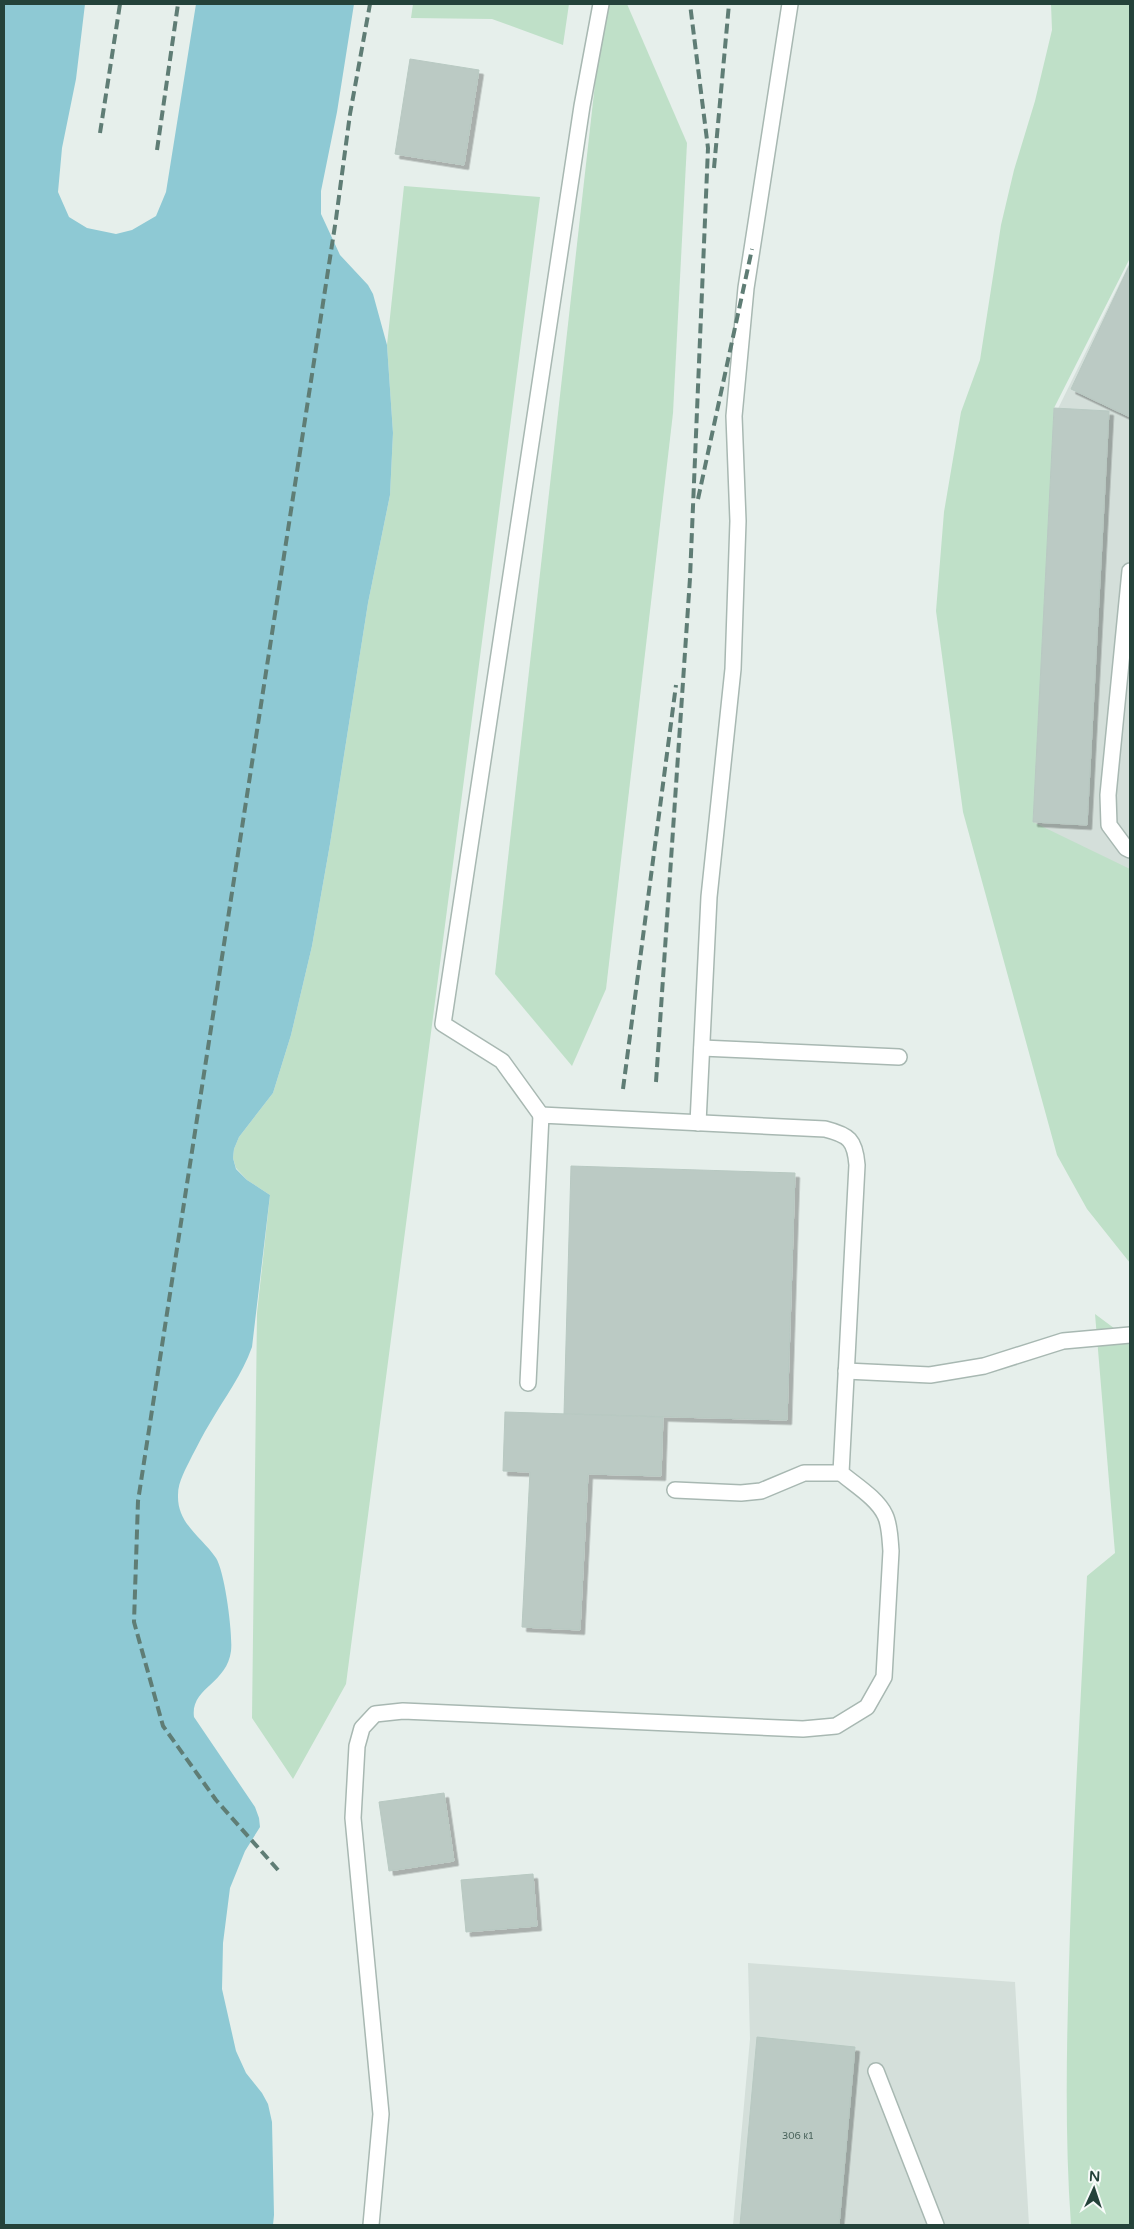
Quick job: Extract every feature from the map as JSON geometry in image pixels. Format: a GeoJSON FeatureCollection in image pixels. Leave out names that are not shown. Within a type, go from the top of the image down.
{"type":"FeatureCollection","features":[{"type":"Feature","properties":{"kind":"lane"},"geometry":{"type":"LineString","coordinates":[[528,1384],[541,1115],[502,1061],[443,1024],[582,106],[601,4]]}},
{"type":"Feature","properties":{"kind":"lane"},"geometry":{"type":"LineString","coordinates":[[698,1123],[710,898],[733,669],[738,521],[734,416],[746,288],[790,4]]}},
{"type":"Feature","properties":{"kind":"lane"},"geometry":{"type":"LineString","coordinates":[[1130,571],[1108,794],[1109,825],[1126,848],[1130,850]]}},
{"type":"Feature","properties":{"kind":"lane"},"geometry":{"type":"LineString","coordinates":[[702,1048],[899,1057]]}},
{"type":"Feature","properties":{"kind":"lane"},"geometry":{"type":"LineString","coordinates":[[541,1115],[825,1129],[843,1134],[855,1148],[857,1165],[841,1473]]}},
{"type":"Feature","properties":{"kind":"lane"},"geometry":{"type":"LineString","coordinates":[[846,1371],[930,1375],[984,1366],[1063,1341],[1130,1335]]}},
{"type":"Feature","properties":{"kind":"lane"},"geometry":{"type":"LineString","coordinates":[[370,2225],[381,2114],[353,1818],[357,1746],[362,1728],[375,1714],[403,1711],[803,1729],[836,1726],[867,1707],[884,1677],[891,1551],[885,1514],[872,1499],[841,1473],[804,1473],[761,1491],[741,1493],[675,1490]]}},
{"type":"Feature","properties":{"kind":"lane"},"geometry":{"type":"LineString","coordinates":[[876,2072],[936,2225]]}},
{"type":"Feature","properties":{"kind":"shaded area"},"geometry":{"type":"Polygon","coordinates":[[[1130,262],[1130,895],[1028,828],[1049,427],[1130,262]]]}},
{"type":"Feature","properties":{"kind":"shaded area"},"geometry":{"type":"Polygon","coordinates":[[[748,1963],[1015,1982],[1029,2225],[733,2225],[750,2039],[748,1963]]]}},
{"type":"Feature","properties":{"kind":"green space"},"geometry":{"type":"Polygon","coordinates":[[[413,4],[569,4],[563,45],[492,19],[411,18],[413,4]]]}},
{"type":"Feature","properties":{"kind":"green space"},"geometry":{"type":"Polygon","coordinates":[[[604,4],[627,4],[687,143],[673,413],[606,989],[572,1066],[495,974],[604,4]]]}},
{"type":"Feature","properties":{"kind":"green space"},"geometry":{"type":"Polygon","coordinates":[[[1051,4],[1130,4],[1130,258],[1054,408],[1033,822],[1130,869],[1130,1263],[1087,1209],[1057,1155],[963,812],[936,611],[944,512],[961,412],[980,360],[1001,225],[1014,170],[1035,101],[1052,30],[1051,4]]]}},
{"type":"Feature","properties":{"kind":"green space"},"geometry":{"type":"Polygon","coordinates":[[[404,186],[540,197],[346,1684],[293,1779],[252,1718],[257,1313],[270,1195],[247,1180],[236,1168],[233,1158],[234,1149],[239,1137],[273,1093],[291,1035],[312,946],[330,844],[368,603],[390,495],[393,433],[387,345],[404,186]]]}},
{"type":"Feature","properties":{"kind":"green space"},"geometry":{"type":"Polygon","coordinates":[[[1095,1314],[1130,1340],[1130,2225],[1071,2225],[1067,2152],[1069,1968],[1087,1576],[1115,1553],[1095,1314]]]}},
{"type":"Feature","properties":{"kind":"water"},"geometry":{"type":"Polygon","coordinates":[[[4,4],[85,4],[76,79],[62,148],[58,192],[69,217],[87,228],[116,234],[132,230],[156,216],[166,192],[196,4],[354,4],[337,112],[321,191],[321,214],[340,255],[368,285],[373,294],[387,345],[393,433],[390,495],[368,603],[312,946],[291,1035],[273,1093],[239,1137],[234,1149],[233,1158],[236,1169],[247,1180],[270,1195],[252,1347],[238,1376],[207,1427],[178,1490],[179,1505],[186,1522],[210,1550],[219,1565],[228,1604],[231,1632],[231,1651],[228,1662],[223,1671],[198,1699],[194,1707],[194,1717],[255,1807],[259,1818],[260,1827],[245,1851],[230,1888],[223,1943],[222,1989],[236,2051],[246,2073],[268,2104],[272,2122],[273,2225],[4,2225],[4,4]]]}},
{"type":"Feature","properties":{"kind":"building"},"geometry":{"type":"Polygon","coordinates":[[[410,59],[479,70],[464,165],[395,154],[410,59]]]}},
{"type":"Feature","properties":{"kind":"building"},"geometry":{"type":"Polygon","coordinates":[[[1130,264],[1130,417],[1071,389],[1130,264]]]}},
{"type":"Feature","properties":{"kind":"building"},"geometry":{"type":"Polygon","coordinates":[[[1054,408],[1109,411],[1087,825],[1033,822],[1054,408]]]}},
{"type":"Feature","properties":{"kind":"building"},"geometry":{"type":"Polygon","coordinates":[[[571,1166],[795,1173],[787,1420],[564,1414],[571,1166]]]}},
{"type":"Feature","properties":{"kind":"building"},"geometry":{"type":"Polygon","coordinates":[[[505,1412],[663,1417],[661,1476],[588,1474],[580,1630],[522,1627],[530,1472],[503,1471],[505,1412]]]}},
{"type":"Feature","properties":{"kind":"building"},"geometry":{"type":"Polygon","coordinates":[[[444,1793],[454,1861],[389,1871],[379,1802],[444,1793]]]}},
{"type":"Feature","properties":{"kind":"building"},"geometry":{"type":"Polygon","coordinates":[[[533,1874],[537,1926],[466,1932],[461,1880],[533,1874]]]}},
{"type":"Feature","properties":{"kind":"building"},"geometry":{"type":"Polygon","coordinates":[[[757,2037],[855,2047],[839,2225],[740,2225],[757,2037]]]}},
{"type":"Feature","properties":{"kind":"railway"},"geometry":{"type":"LineString","coordinates":[[100,133],[120,4]]}},
{"type":"Feature","properties":{"kind":"railway"},"geometry":{"type":"LineString","coordinates":[[157,150],[178,4]]}},
{"type":"Feature","properties":{"kind":"railway"},"geometry":{"type":"LineString","coordinates":[[278,1870],[216,1800],[163,1726],[134,1622],[138,1501],[336,219],[350,114],[370,4]]}},
{"type":"Feature","properties":{"kind":"railway"},"geometry":{"type":"LineString","coordinates":[[656,1082],[690,578],[708,148],[690,4]]}},
{"type":"Feature","properties":{"kind":"railway"},"geometry":{"type":"LineString","coordinates":[[714,168],[729,4]]}},
{"type":"Feature","properties":{"kind":"railway"},"geometry":{"type":"LineString","coordinates":[[698,499],[752,249]]}},
{"type":"Feature","properties":{"kind":"railway"},"geometry":{"type":"LineString","coordinates":[[623,1089],[676,685]]}}]}
